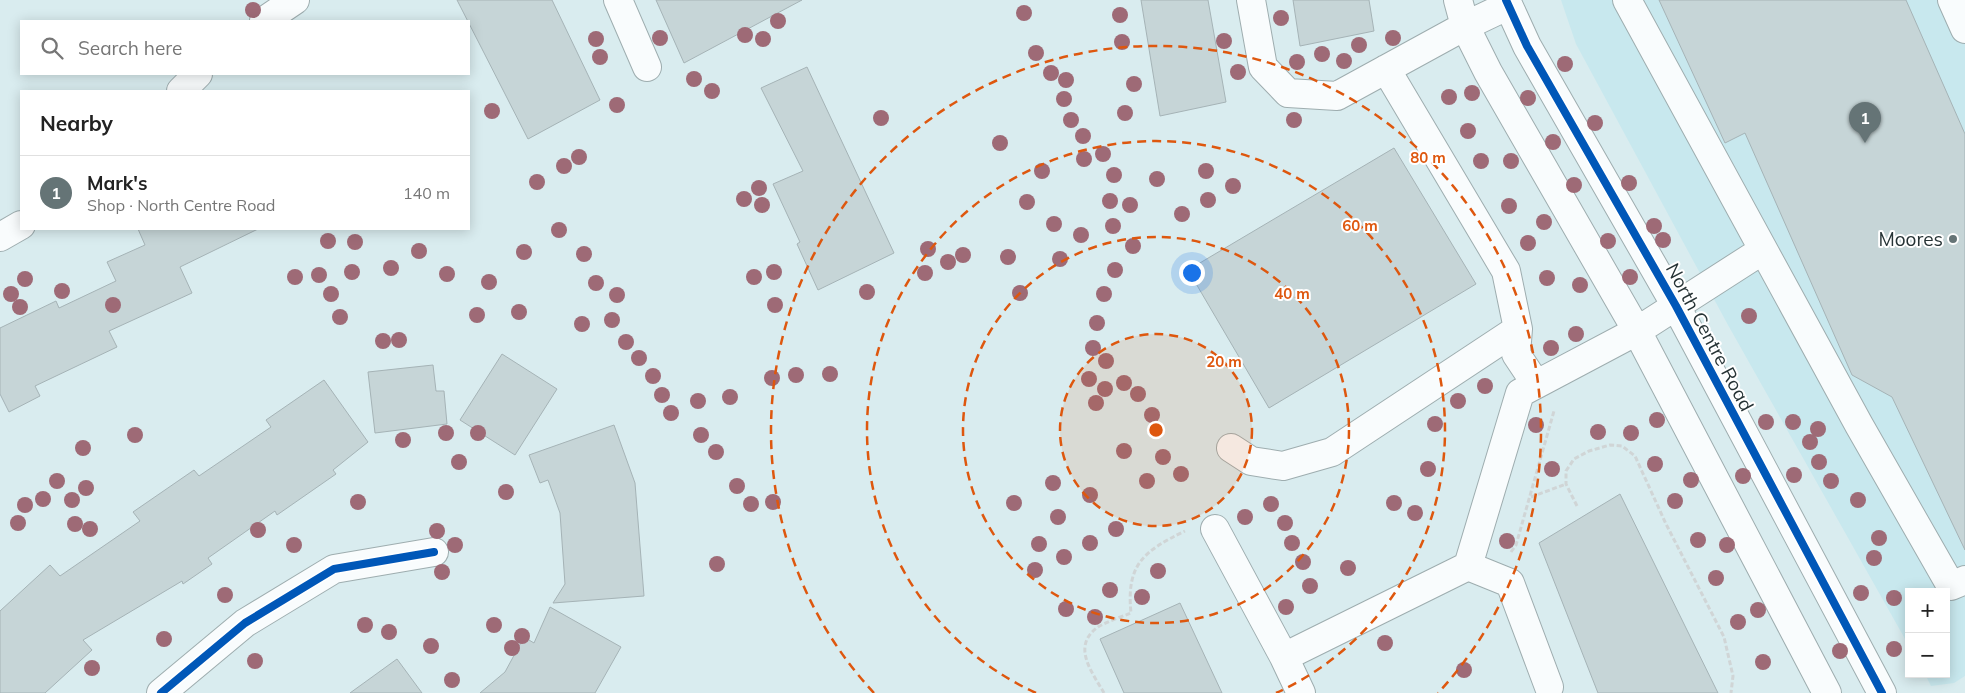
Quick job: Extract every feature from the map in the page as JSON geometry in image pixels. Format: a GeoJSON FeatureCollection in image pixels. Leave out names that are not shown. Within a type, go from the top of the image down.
{"type":"FeatureCollection","features":[{"type":"Feature","properties":{"kind":"street"},"geometry":{"type":"LineString","coordinates":[[265,20],[295,0]]}},
{"type":"Feature","properties":{"kind":"street"},"geometry":{"type":"LineString","coordinates":[[618,0],[647,67]]}},
{"type":"Feature","properties":{"kind":"street"},"geometry":{"type":"LineString","coordinates":[[1251,0],[1263,67],[1288,93],[1337,96],[1506,3]]}},
{"type":"Feature","properties":{"kind":"street"},"geometry":{"type":"LineString","coordinates":[[1458,0],[1465,26],[1488,72],[1637,332],[1827,693]]}},
{"type":"Feature","properties":{"kind":"street"},"geometry":{"type":"LineString","coordinates":[[1627,0],[1859,425],[1951,586],[1965,580]]}},
{"type":"Feature","properties":{"kind":"street"},"geometry":{"type":"LineString","coordinates":[[1952,0],[1965,29]]}},
{"type":"Feature","properties":{"kind":"street","name":"North Centre Road"},"geometry":{"type":"LineString","coordinates":[[1506,3],[1527,46],[1676,306],[1882,693]]}},
{"type":"Feature","properties":{"kind":"street"},"geometry":{"type":"LineString","coordinates":[[1386,69],[1506,271],[1518,329],[1516,354],[1536,384]]}},
{"type":"Feature","properties":{"kind":"street"},"geometry":{"type":"LineString","coordinates":[[182,90],[197,75]]}},
{"type":"Feature","properties":{"kind":"street"},"geometry":{"type":"LineString","coordinates":[[0,236],[20,226]]}},
{"type":"Feature","properties":{"kind":"street"},"geometry":{"type":"LineString","coordinates":[[1284,657],[1468,566],[1520,393],[1637,332],[1763,250]]}},
{"type":"Feature","properties":{"kind":"street"},"geometry":{"type":"LineString","coordinates":[[1231,448],[1252,462],[1283,466],[1332,452],[1518,329]]}},
{"type":"Feature","properties":{"kind":"street"},"geometry":{"type":"LineString","coordinates":[[1215,529],[1284,657],[1301,693]]}},
{"type":"Feature","properties":{"kind":"street"},"geometry":{"type":"LineString","coordinates":[[161,693],[245,624],[334,569],[434,552]]}},
{"type":"Feature","properties":{"kind":"street"},"geometry":{"type":"LineString","coordinates":[[1468,566],[1510,583],[1549,687]]}},
{"type":"Feature","properties":{"kind":"path"},"geometry":{"type":"LineString","coordinates":[[1508,557],[1516,545],[1556,403]]}},
{"type":"Feature","properties":{"kind":"path"},"geometry":{"type":"LineString","coordinates":[[1577,506],[1566,484],[1566,471],[1574,459],[1589,451],[1610,445],[1622,446],[1635,456],[1666,524],[1724,637],[1733,676],[1731,693]]}},
{"type":"Feature","properties":{"kind":"path"},"geometry":{"type":"LineString","coordinates":[[1530,497],[1566,484]]}},
{"type":"Feature","properties":{"kind":"path"},"geometry":{"type":"LineString","coordinates":[[1104,693],[1089,668],[1084,650],[1087,639],[1098,628],[1131,613],[1129,595],[1132,580],[1141,559],[1158,544],[1211,519],[1215,529]]}},
{"type":"Feature","properties":{"kind":"shaded area"},"geometry":{"type":"Polygon","coordinates":[[[1561,0],[1965,0],[1965,676],[1954,683],[1931,686],[1927,678],[1950,678],[1950,588],[1905,588],[1905,639],[1728,325],[1576,44],[1561,0]]]}},
{"type":"Feature","properties":{"kind":"building"},"geometry":{"type":"Polygon","coordinates":[[[457,0],[552,0],[600,100],[528,139],[470,25],[470,20],[467,20],[457,0]]]}},
{"type":"Feature","properties":{"kind":"building"},"geometry":{"type":"Polygon","coordinates":[[[656,0],[802,0],[684,63],[656,0]]]}},
{"type":"Feature","properties":{"kind":"building"},"geometry":{"type":"Polygon","coordinates":[[[1141,0],[1208,0],[1226,102],[1160,116],[1141,0]]]}},
{"type":"Feature","properties":{"kind":"building"},"geometry":{"type":"Polygon","coordinates":[[[1293,0],[1369,0],[1374,31],[1300,46],[1293,0]]]}},
{"type":"Feature","properties":{"kind":"building"},"geometry":{"type":"Polygon","coordinates":[[[1659,0],[1906,0],[1965,134],[1965,550],[1892,397],[1852,375],[1745,133],[1725,143],[1659,0]]]}},
{"type":"Feature","properties":{"kind":"building"},"geometry":{"type":"Polygon","coordinates":[[[807,67],[894,253],[818,290],[797,244],[800,242],[773,184],[803,171],[761,88],[807,67]]]}},
{"type":"Feature","properties":{"kind":"building"},"geometry":{"type":"Polygon","coordinates":[[[1394,148],[1476,284],[1269,408],[1188,270],[1394,148]]]}},
{"type":"Feature","properties":{"kind":"building"},"geometry":{"type":"Polygon","coordinates":[[[138,230],[256,230],[180,267],[192,293],[109,331],[117,347],[35,386],[40,396],[9,412],[0,394],[0,328],[56,301],[59,308],[116,281],[107,262],[145,245],[138,230]]]}},
{"type":"Feature","properties":{"kind":"building"},"geometry":{"type":"Polygon","coordinates":[[[502,354],[557,389],[515,455],[460,420],[502,354]]]}},
{"type":"Feature","properties":{"kind":"building"},"geometry":{"type":"Polygon","coordinates":[[[433,365],[436,391],[444,391],[447,424],[375,433],[368,372],[433,365]]]}},
{"type":"Feature","properties":{"kind":"building"},"geometry":{"type":"Polygon","coordinates":[[[324,380],[368,442],[333,470],[336,474],[277,515],[275,511],[208,558],[212,564],[183,584],[182,581],[83,640],[92,650],[45,693],[0,693],[0,611],[50,565],[60,576],[140,521],[133,512],[194,470],[199,476],[271,427],[266,420],[324,380]]]}},
{"type":"Feature","properties":{"kind":"building"},"geometry":{"type":"Polygon","coordinates":[[[614,425],[635,483],[644,596],[553,603],[565,584],[560,513],[548,480],[540,483],[529,455],[614,425]]]}},
{"type":"Feature","properties":{"kind":"building"},"geometry":{"type":"Polygon","coordinates":[[[1620,494],[1718,693],[1598,693],[1539,543],[1620,494]]]}},
{"type":"Feature","properties":{"kind":"building"},"geometry":{"type":"Polygon","coordinates":[[[1180,603],[1222,693],[1124,693],[1100,639],[1180,603]]]}},
{"type":"Feature","properties":{"kind":"building"},"geometry":{"type":"Polygon","coordinates":[[[550,607],[621,647],[595,693],[480,693],[505,672],[524,637],[534,643],[550,607]]]}},
{"type":"Feature","properties":{"kind":"building"},"geometry":{"type":"Polygon","coordinates":[[[397,659],[422,693],[350,693],[397,659]]]}},
{"type":"Feature","properties":{"kind":"cycle path"},"geometry":{"type":"LineString","coordinates":[[1506,0],[1527,46],[1676,306],[1882,693]]}},
{"type":"Feature","properties":{"kind":"cycle path"},"geometry":{"type":"LineString","coordinates":[[161,693],[245,623],[334,569],[434,552]]}},
{"type":"Feature","properties":{"kind":"place","name":"Mark's"},"geometry":{"type":"Point","coordinates":[1865,143]}},
{"type":"Feature","properties":{"kind":"place","name":"Moores"},"geometry":{"type":"Point","coordinates":[1953,239]}}]}
